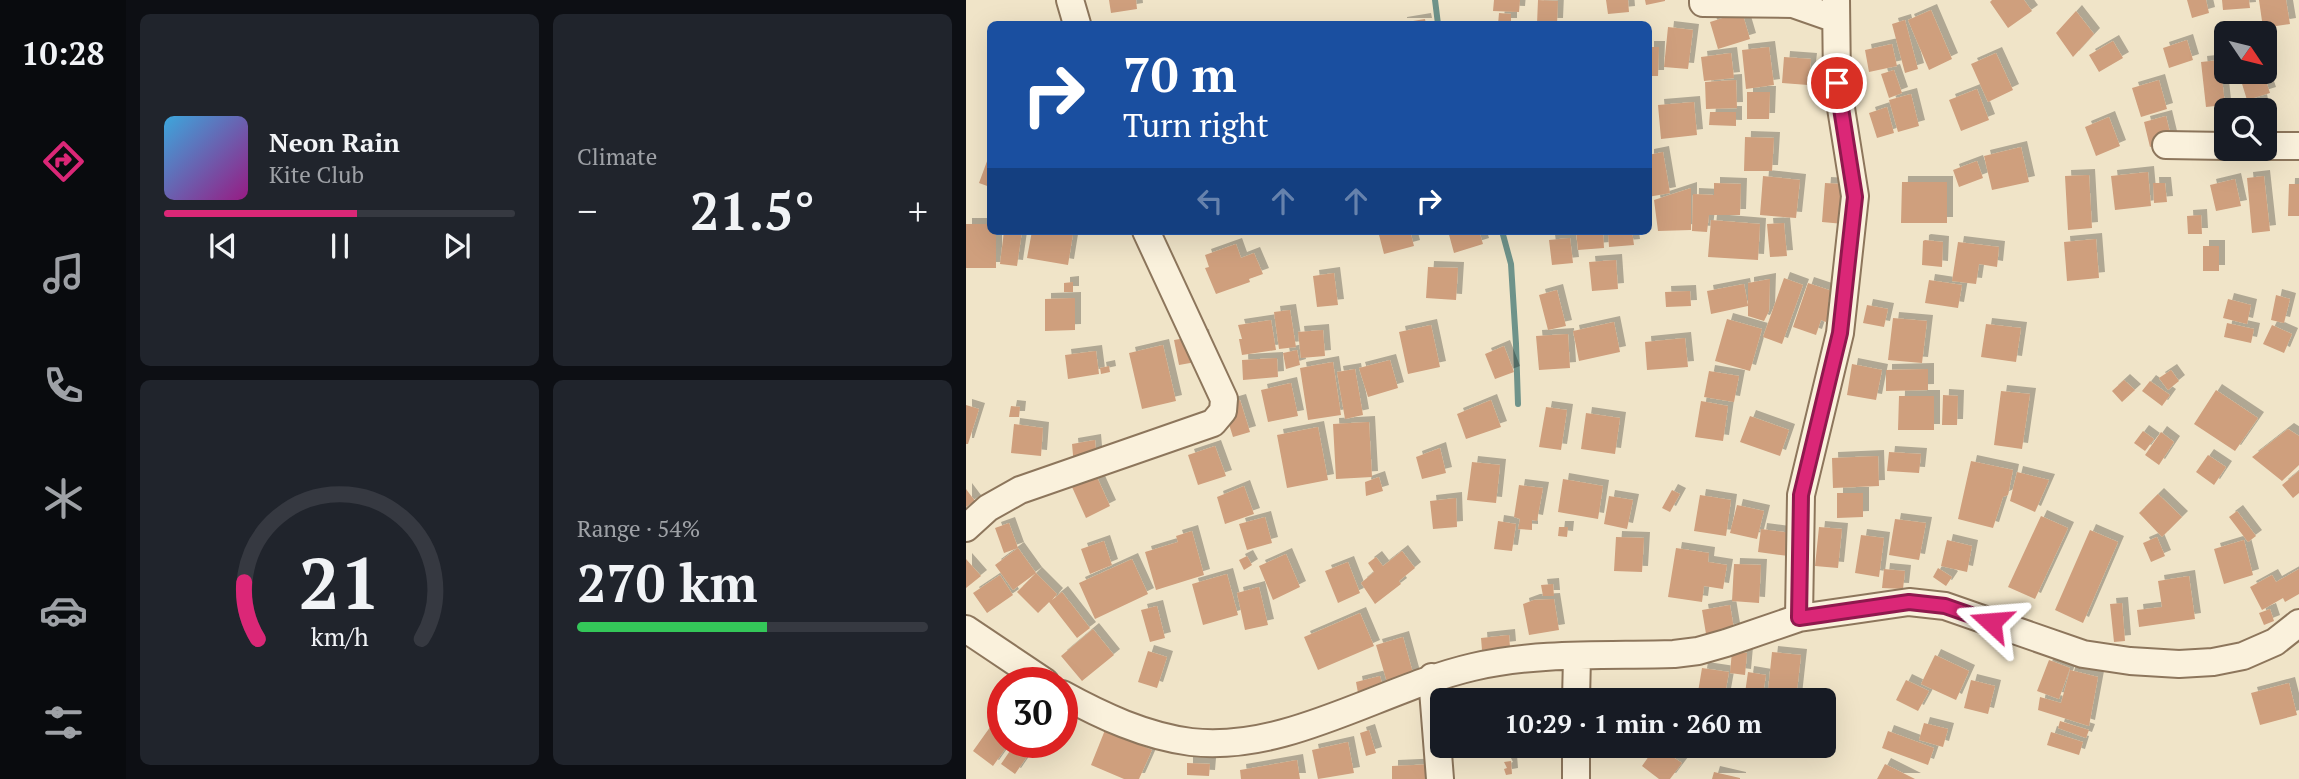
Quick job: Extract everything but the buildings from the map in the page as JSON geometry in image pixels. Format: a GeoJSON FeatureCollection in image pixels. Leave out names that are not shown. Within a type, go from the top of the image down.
{"type":"FeatureCollection","features":[{"type":"Feature","properties":{"kind":"street"},"geometry":{"type":"LineString","coordinates":[[1070,0],[1076,21]]}},
{"type":"Feature","properties":{"kind":"street"},"geometry":{"type":"LineString","coordinates":[[1703,0],[1703,3],[1793,4],[1836,10],[1837,83],[1855,197],[1840,333],[1801,495],[1799,618]]}},
{"type":"Feature","properties":{"kind":"street"},"geometry":{"type":"LineString","coordinates":[[2166,145],[2214,146]]}},
{"type":"Feature","properties":{"kind":"street"},"geometry":{"type":"LineString","coordinates":[[2277,146],[2299,146]]}},
{"type":"Feature","properties":{"kind":"street"},"geometry":{"type":"LineString","coordinates":[[966,528],[988,508],[1020,490],[1213,423],[1223,411],[1224,399],[1148,235]]}},
{"type":"Feature","properties":{"kind":"street"},"geometry":{"type":"LineString","coordinates":[[1078,702],[1148,732],[1191,742],[1217,743],[1293,730],[1432,677],[1475,666],[1524,659],[1698,651],[1799,618],[1909,602],[1945,606],[2083,654],[2179,664],[2213,662],[2244,656],[2274,642],[2299,623]]}},
{"type":"Feature","properties":{"kind":"street"},"geometry":{"type":"LineString","coordinates":[[966,629],[1023,667]]}},
{"type":"Feature","properties":{"kind":"street"},"geometry":{"type":"LineString","coordinates":[[1576,688],[1577,657]]}},
{"type":"Feature","properties":{"kind":"street"},"geometry":{"type":"LineString","coordinates":[[1432,677],[1440,779]]}},
{"type":"Feature","properties":{"kind":"street"},"geometry":{"type":"LineString","coordinates":[[1576,758],[1576,779]]}},
{"type":"Feature","properties":{"kind":"waterway"},"geometry":{"type":"LineString","coordinates":[[1435,0],[1438,21]]}},
{"type":"Feature","properties":{"kind":"waterway"},"geometry":{"type":"LineString","coordinates":[[1503,235],[1511,264],[1518,404]]}},
{"type":"Feature","properties":{"kind":"route"},"geometry":{"type":"LineString","coordinates":[[1837,83],[1855,197],[1840,333],[1801,495],[1799,618],[1909,602],[1945,606],[1991,622]]}}]}
